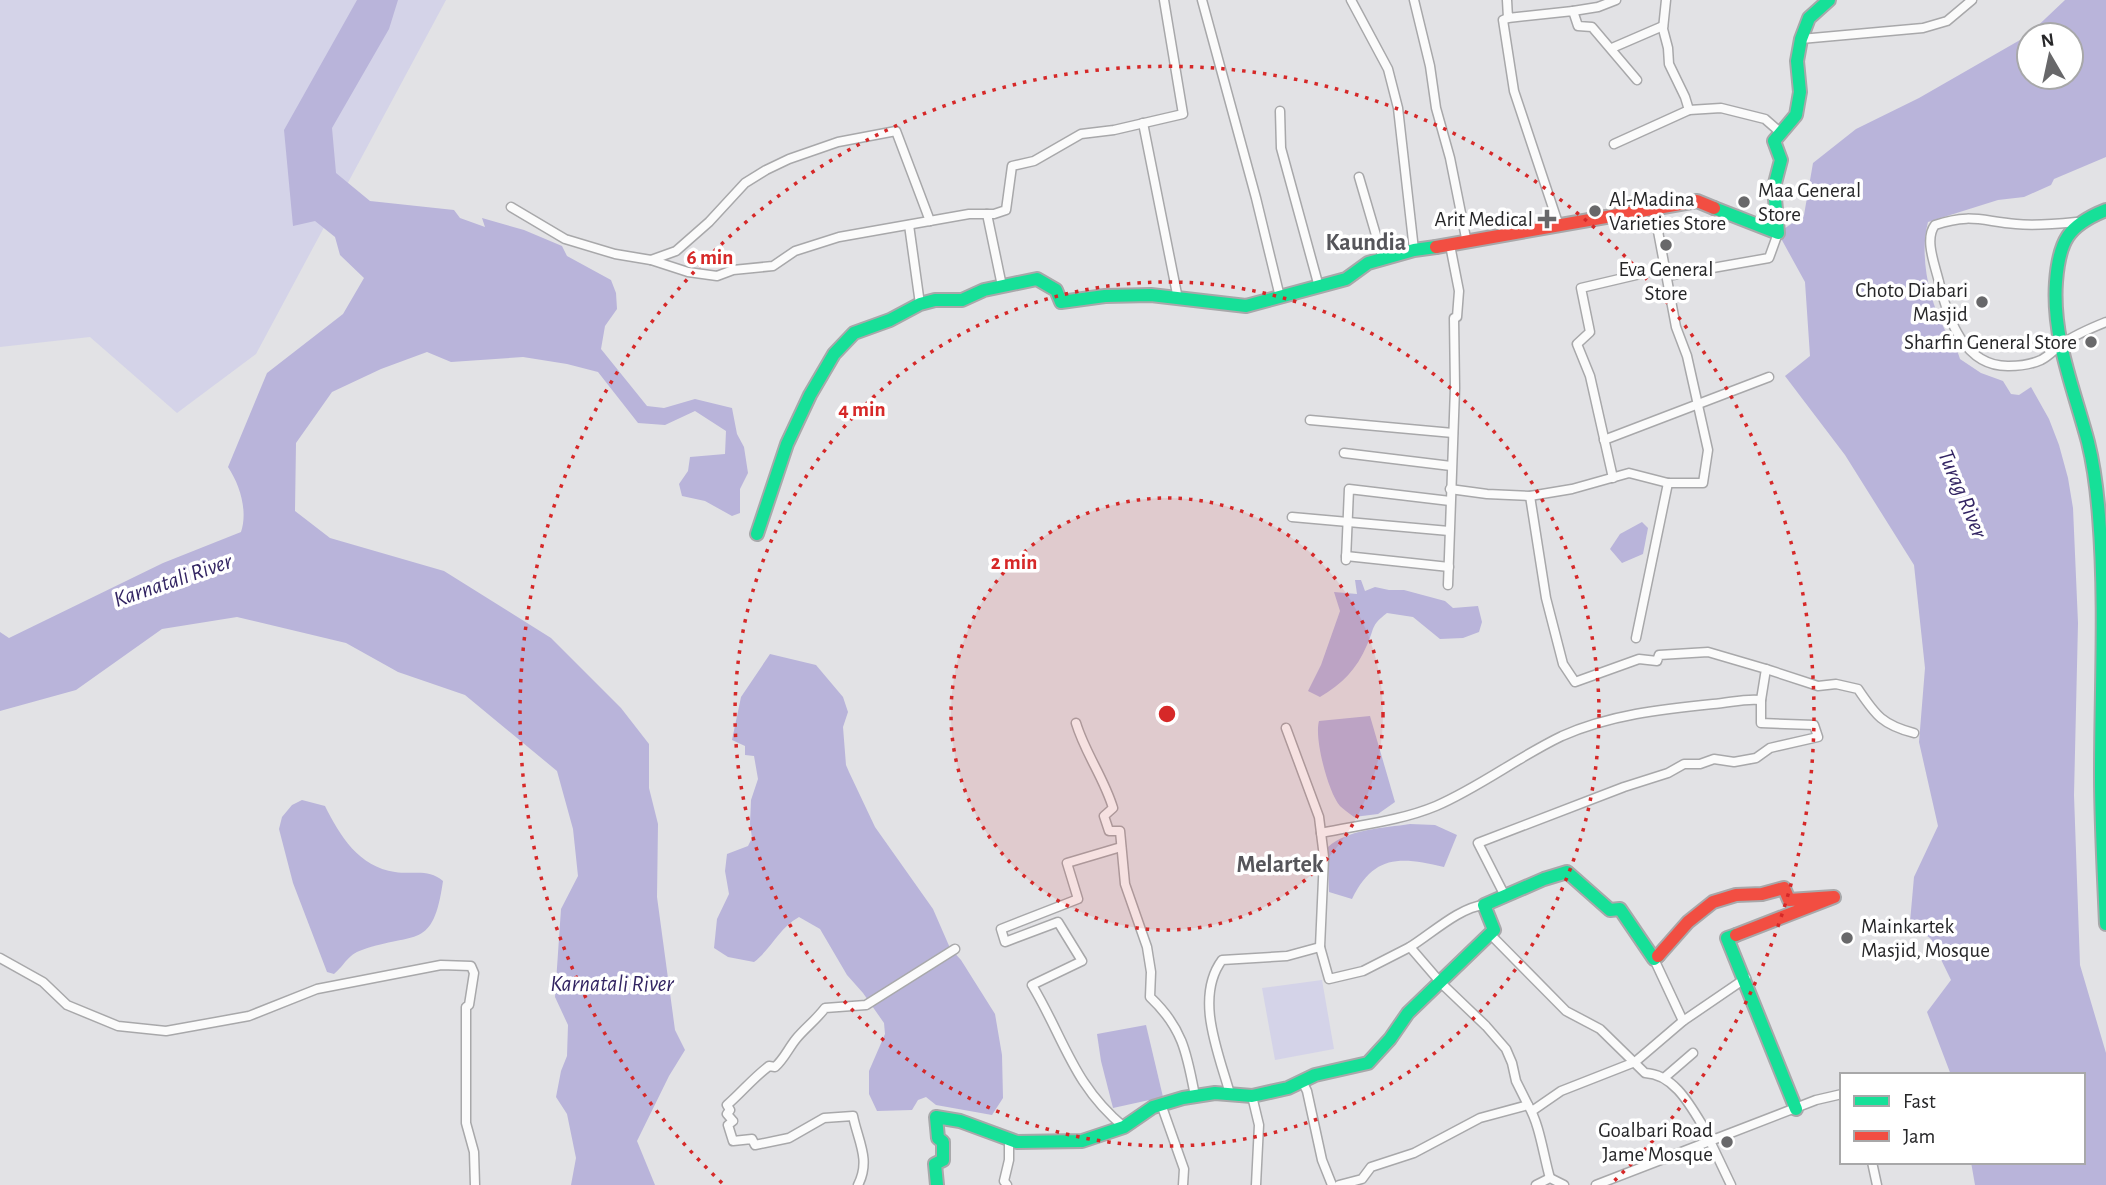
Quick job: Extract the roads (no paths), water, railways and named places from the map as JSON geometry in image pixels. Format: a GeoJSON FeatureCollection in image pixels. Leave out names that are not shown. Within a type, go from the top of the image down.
{"type":"FeatureCollection","features":[{"type":"Feature","properties":{"kind":"main road"},"geometry":{"type":"LineString","coordinates":[[757,534],[787,444],[810,395],[834,354],[853,333],[890,320],[920,304],[935,300],[962,300],[984,290],[1037,279],[1056,289],[1061,302],[1105,296],[1151,295],[1246,306],[1346,279],[1368,263],[1414,250],[1467,243],[1697,201],[1778,233],[1773,190],[1774,175],[1781,160],[1774,141],[1796,115],[1800,92],[1797,61],[1801,38],[1809,18],[1829,0]]}},
{"type":"Feature","properties":{"kind":"main road"},"geometry":{"type":"LineString","coordinates":[[2106,210],[2078,222],[2066,235],[2057,270],[2056,294],[2065,369],[2096,462],[2103,518],[2106,924]]}},
{"type":"Feature","properties":{"kind":"main road"},"geometry":{"type":"LineString","coordinates":[[937,1185],[935,1164],[943,1160],[943,1142],[938,1138],[936,1117],[960,1121],[1017,1142],[1082,1140],[1124,1127],[1140,1114],[1161,1104],[1215,1093],[1252,1096],[1288,1088],[1315,1075],[1368,1063],[1390,1040],[1408,1013],[1494,930],[1484,905],[1567,872],[1609,910],[1620,909],[1654,959],[1688,922],[1713,902],[1736,895],[1762,894],[1784,888],[1789,900],[1834,897],[1727,938],[1746,978],[1774,1063],[1796,1109]]}},
{"type":"Feature","properties":{"kind":"street"},"geometry":{"type":"LineString","coordinates":[[511,207],[565,239],[615,254],[652,260],[688,272],[717,276],[733,270],[773,266],[795,251],[839,237],[968,214],[1006,210],[1012,166],[1034,161],[1080,134],[1183,114],[1164,0]]}},
{"type":"Feature","properties":{"kind":"street"},"geometry":{"type":"LineString","coordinates":[[1202,0],[1280,297]]}},
{"type":"Feature","properties":{"kind":"street"},"geometry":{"type":"LineString","coordinates":[[1351,0],[1388,69],[1392,82],[1405,158],[1414,250]]}},
{"type":"Feature","properties":{"kind":"street"},"geometry":{"type":"LineString","coordinates":[[1414,0],[1467,243]]}},
{"type":"Feature","properties":{"kind":"street"},"geometry":{"type":"LineString","coordinates":[[1507,0],[1508,18]]}},
{"type":"Feature","properties":{"kind":"street"},"geometry":{"type":"LineString","coordinates":[[1565,0],[1578,26],[1592,27],[1637,80]]}},
{"type":"Feature","properties":{"kind":"street"},"geometry":{"type":"LineString","coordinates":[[1559,226],[1514,91],[1503,20],[1598,7],[1616,0]]}},
{"type":"Feature","properties":{"kind":"street"},"geometry":{"type":"LineString","coordinates":[[1666,0],[1663,26],[1669,64],[1689,110]]}},
{"type":"Feature","properties":{"kind":"street"},"geometry":{"type":"LineString","coordinates":[[1801,38],[1923,28],[1947,21],[1972,0]]}},
{"type":"Feature","properties":{"kind":"street"},"geometry":{"type":"LineString","coordinates":[[1612,48],[1663,26]]}},
{"type":"Feature","properties":{"kind":"street"},"geometry":{"type":"LineString","coordinates":[[1614,144],[1689,110],[1721,108],[1765,120],[1781,133]]}},
{"type":"Feature","properties":{"kind":"street"},"geometry":{"type":"LineString","coordinates":[[1280,111],[1281,148],[1319,286]]}},
{"type":"Feature","properties":{"kind":"street"},"geometry":{"type":"LineString","coordinates":[[1143,123],[1178,299]]}},
{"type":"Feature","properties":{"kind":"street"},"geometry":{"type":"LineString","coordinates":[[652,260],[676,251],[709,222],[745,183],[766,170],[838,142],[896,131],[930,221]]}},
{"type":"Feature","properties":{"kind":"street"},"geometry":{"type":"LineString","coordinates":[[1359,177],[1383,259]]}},
{"type":"Feature","properties":{"kind":"street"},"geometry":{"type":"LineString","coordinates":[[1450,489],[1530,496],[1572,489],[1629,473],[1668,483],[1703,483],[1708,450],[1686,356],[1676,327],[1654,210]]}},
{"type":"Feature","properties":{"kind":"street"},"geometry":{"type":"LineString","coordinates":[[987,214],[1002,286]]}},
{"type":"Feature","properties":{"kind":"street"},"geometry":{"type":"LineString","coordinates":[[2078,222],[2052,225],[2015,224],[1965,217],[1935,225],[1930,232],[1930,244],[1948,312],[1969,351],[1979,360],[2002,366],[2028,365],[2048,356],[2081,332],[2106,322]]}},
{"type":"Feature","properties":{"kind":"street"},"geometry":{"type":"LineString","coordinates":[[909,225],[920,304]]}},
{"type":"Feature","properties":{"kind":"street"},"geometry":{"type":"LineString","coordinates":[[1613,478],[1590,376],[1577,344],[1590,332],[1581,288],[1666,272],[1769,258],[1778,233]]}},
{"type":"Feature","properties":{"kind":"street"},"geometry":{"type":"LineString","coordinates":[[1448,585],[1454,318],[1457,317],[1459,291],[1450,245]]}},
{"type":"Feature","properties":{"kind":"street"},"geometry":{"type":"LineString","coordinates":[[1604,440],[1769,377]]}},
{"type":"Feature","properties":{"kind":"street"},"geometry":{"type":"LineString","coordinates":[[1310,420],[1452,433]]}},
{"type":"Feature","properties":{"kind":"street"},"geometry":{"type":"LineString","coordinates":[[1344,453],[1451,466]]}},
{"type":"Feature","properties":{"kind":"street"},"geometry":{"type":"LineString","coordinates":[[1636,638],[1668,483]]}},
{"type":"Feature","properties":{"kind":"street"},"geometry":{"type":"LineString","coordinates":[[1449,566],[1346,558],[1349,489],[1450,501]]}},
{"type":"Feature","properties":{"kind":"street"},"geometry":{"type":"LineString","coordinates":[[1530,496],[1546,598],[1563,664],[1575,682],[1639,659],[1657,661],[1659,655],[1708,652],[1818,686],[1836,684],[1858,689],[1872,711],[1891,727],[1914,733]]}},
{"type":"Feature","properties":{"kind":"street"},"geometry":{"type":"LineString","coordinates":[[1292,517],[1449,531]]}},
{"type":"Feature","properties":{"kind":"street"},"geometry":{"type":"LineString","coordinates":[[1505,896],[1478,843],[1668,773],[1684,764],[1700,764],[1714,760],[1734,762],[1756,758],[1770,748],[1818,737],[1814,725],[1761,723],[1761,700],[1766,669]]}},
{"type":"Feature","properties":{"kind":"street"},"geometry":{"type":"LineString","coordinates":[[1321,833],[1403,817],[1433,807],[1471,789],[1563,736],[1597,723],[1658,709],[1717,704],[1745,698],[1761,700]]}},
{"type":"Feature","properties":{"kind":"street"},"geometry":{"type":"LineString","coordinates":[[1076,723],[1089,757],[1107,787],[1113,808],[1104,816],[1109,831],[1120,831],[1125,884],[1147,947],[1151,972],[1150,997],[1167,1013],[1179,1034],[1188,1060],[1195,1096]]}},
{"type":"Feature","properties":{"kind":"street"},"geometry":{"type":"LineString","coordinates":[[1286,728],[1319,817],[1324,857],[1320,947],[1329,979],[1363,971],[1410,947],[1459,914],[1475,906],[1484,905]]}},
{"type":"Feature","properties":{"kind":"street"},"geometry":{"type":"LineString","coordinates":[[1121,847],[1068,863],[1078,899],[1001,929],[1005,942],[1058,922],[1083,961],[1032,985],[1046,1007],[1066,1054],[1090,1093],[1105,1111],[1124,1127]]}},
{"type":"Feature","properties":{"kind":"street"},"geometry":{"type":"LineString","coordinates":[[1490,934],[1566,1011],[1600,1029],[1645,1073],[1655,1073],[1664,1078],[1687,1100],[1731,1185]]}},
{"type":"Feature","properties":{"kind":"street"},"geometry":{"type":"LineString","coordinates":[[1230,1094],[1209,1014],[1209,993],[1215,969],[1222,960],[1287,956],[1320,947]]}},
{"type":"Feature","properties":{"kind":"street"},"geometry":{"type":"LineString","coordinates":[[1410,947],[1506,1049],[1516,1081],[1536,1118],[1550,1178],[1564,1185]]}},
{"type":"Feature","properties":{"kind":"street"},"geometry":{"type":"LineString","coordinates":[[858,1185],[865,1172],[862,1141],[853,1116],[824,1118],[789,1138],[755,1145],[752,1139],[733,1141],[728,1125],[733,1121],[727,1114],[730,1110],[727,1105],[769,1066],[775,1067],[785,1058],[796,1039],[813,1024],[825,1008],[866,1004],[955,949]]}},
{"type":"Feature","properties":{"kind":"street"},"geometry":{"type":"LineString","coordinates":[[0,958],[43,982],[67,1005],[118,1026],[166,1031],[248,1016],[317,989],[441,965],[471,967],[474,972],[469,1005],[466,1007],[466,1122],[474,1152],[475,1185]]}},
{"type":"Feature","properties":{"kind":"street"},"geometry":{"type":"LineString","coordinates":[[1654,959],[1684,1021]]}},
{"type":"Feature","properties":{"kind":"street"},"geometry":{"type":"LineString","coordinates":[[1339,1185],[1362,1179],[1371,1167],[1414,1153],[1480,1118],[1530,1108],[1561,1091],[1634,1062],[1684,1021],[1746,978]]}},
{"type":"Feature","properties":{"kind":"street"},"geometry":{"type":"LineString","coordinates":[[1664,1078],[1693,1053]]}},
{"type":"Feature","properties":{"kind":"street"},"geometry":{"type":"LineString","coordinates":[[1302,1081],[1307,1091],[1322,1160],[1332,1185]]}},
{"type":"Feature","properties":{"kind":"street"},"geometry":{"type":"LineString","coordinates":[[1596,1185],[1816,1100],[1840,1094]]}},
{"type":"Feature","properties":{"kind":"street"},"geometry":{"type":"LineString","coordinates":[[1252,1096],[1259,1125],[1256,1185]]}},
{"type":"Feature","properties":{"kind":"street"},"geometry":{"type":"LineString","coordinates":[[1161,1104],[1184,1169],[1183,1185]]}},
{"type":"Feature","properties":{"kind":"street"},"geometry":{"type":"LineString","coordinates":[[1007,1185],[1004,1181],[1009,1160],[1009,1139]]}},
{"type":"Feature","properties":{"kind":"street"},"geometry":{"type":"LineString","coordinates":[[1872,1164],[1877,1185]]}},
{"type":"Feature","properties":{"kind":"street"},"geometry":{"type":"LineString","coordinates":[[1536,1185],[1550,1178]]}},
{"type":"Feature","properties":{"kind":"water","name":"Karnatali River"},"geometry":{"type":"Polygon","coordinates":[[[357,0],[398,0],[389,29],[332,128],[336,173],[370,201],[454,210],[460,218],[485,227],[482,218],[524,230],[562,246],[567,256],[611,280],[616,293],[617,309],[605,326],[601,349],[647,406],[664,408],[695,399],[732,408],[737,434],[744,447],[748,473],[740,489],[740,513],[732,516],[705,501],[682,496],[679,484],[688,471],[690,457],[725,454],[726,431],[695,411],[665,425],[638,423],[598,372],[523,357],[451,362],[427,352],[381,369],[332,392],[296,443],[295,511],[330,538],[444,571],[551,638],[621,708],[649,744],[649,788],[658,824],[657,897],[675,1030],[685,1050],[637,1141],[655,1185],[571,1185],[576,1158],[567,1114],[556,1097],[567,1056],[568,1025],[555,997],[561,909],[578,876],[573,829],[557,771],[465,695],[398,672],[346,643],[237,617],[162,629],[76,690],[0,711],[0,632],[9,638],[163,563],[241,532],[244,516],[242,498],[228,467],[267,373],[343,314],[364,278],[340,255],[335,237],[315,221],[293,226],[284,130],[357,0]]]}},
{"type":"Feature","properties":{"kind":"water","name":"Turag River"},"geometry":{"type":"Polygon","coordinates":[[[2065,0],[2106,0],[2106,157],[2054,179],[2051,185],[2024,197],[1998,200],[1928,222],[1925,263],[1934,305],[1960,359],[1981,373],[2003,381],[2011,394],[2019,395],[2031,387],[2049,419],[2068,478],[2073,508],[2078,623],[2074,795],[2080,965],[2106,1053],[2106,1185],[1975,1185],[1971,1164],[2085,1164],[2085,1073],[1950,1073],[1927,1012],[1951,980],[1931,939],[1910,922],[1914,877],[1938,826],[1919,742],[1925,668],[1914,565],[1845,455],[1785,376],[1810,356],[1805,282],[1778,233],[1804,215],[1813,163],[1856,129],[1919,98],[2015,43],[2015,91],[2085,91],[2085,21],[2043,21],[2065,0]]]}},
{"type":"Feature","properties":{"kind":"water"},"geometry":{"type":"Polygon","coordinates":[[[1642,522],[1648,528],[1643,554],[1622,563],[1610,549],[1620,534],[1642,522]]]}},
{"type":"Feature","properties":{"kind":"water"},"geometry":{"type":"Polygon","coordinates":[[[1355,580],[1361,580],[1365,591],[1375,587],[1404,590],[1445,601],[1453,608],[1478,606],[1482,622],[1479,632],[1463,638],[1440,639],[1413,617],[1387,613],[1375,624],[1354,669],[1320,697],[1308,691],[1321,665],[1340,611],[1334,592],[1357,594],[1355,580]]]}},
{"type":"Feature","properties":{"kind":"water"},"geometry":{"type":"Polygon","coordinates":[[[770,654],[816,665],[843,697],[848,712],[843,727],[846,765],[875,827],[933,909],[950,948],[961,960],[995,1014],[1002,1055],[1003,1098],[992,1115],[936,1105],[926,1097],[918,1100],[912,1110],[877,1111],[869,1094],[869,1071],[885,1034],[884,1023],[847,975],[820,929],[799,917],[786,927],[754,962],[728,957],[714,948],[717,919],[729,894],[725,871],[727,854],[748,846],[752,838],[751,800],[758,779],[754,756],[745,755],[745,746],[732,740],[741,697],[770,654]]]}},
{"type":"Feature","properties":{"kind":"water"},"geometry":{"type":"Polygon","coordinates":[[[1370,716],[1395,802],[1378,814],[1354,817],[1340,806],[1331,789],[1320,752],[1319,721],[1370,716]]]}},
{"type":"Feature","properties":{"kind":"water"},"geometry":{"type":"Polygon","coordinates":[[[302,800],[325,806],[344,839],[371,864],[395,872],[432,875],[443,881],[434,919],[427,929],[419,935],[357,952],[334,974],[327,972],[293,883],[279,829],[282,817],[292,805],[302,800]]]}},
{"type":"Feature","properties":{"kind":"water"},"geometry":{"type":"Polygon","coordinates":[[[1410,824],[1435,825],[1457,835],[1444,867],[1415,861],[1390,862],[1379,866],[1370,874],[1352,899],[1329,892],[1328,847],[1356,833],[1410,824]]]}},
{"type":"Feature","properties":{"kind":"water"},"geometry":{"type":"Polygon","coordinates":[[[1146,1025],[1163,1097],[1113,1108],[1097,1034],[1146,1025]]]}},
{"type":"Feature","properties":{"kind":"place","name":"Maa General Store"},"geometry":{"type":"Point","coordinates":[1744,202]}},
{"type":"Feature","properties":{"kind":"place","name":"Al-Madina Varieties Store"},"geometry":{"type":"Point","coordinates":[1595,211]}},
{"type":"Feature","properties":{"kind":"place","name":"Arit Medical"},"geometry":{"type":"Point","coordinates":[1547,219]}},
{"type":"Feature","properties":{"kind":"place","name":"Eva General Store"},"geometry":{"type":"Point","coordinates":[1666,245]}},
{"type":"Feature","properties":{"kind":"place","name":"Choto Diabari Masjid"},"geometry":{"type":"Point","coordinates":[1982,302]}},
{"type":"Feature","properties":{"kind":"place","name":"Sharfin General Store"},"geometry":{"type":"Point","coordinates":[2091,342]}},
{"type":"Feature","properties":{"kind":"place","name":"Mainkartek Masjid, Mosque"},"geometry":{"type":"Point","coordinates":[1847,938]}},
{"type":"Feature","properties":{"kind":"place","name":"Goalbari Road Jame Mosque"},"geometry":{"type":"Point","coordinates":[1727,1142]}},
{"type":"Feature","properties":{"kind":"district","name":"Kaundia"},"geometry":{"type":"Point","coordinates":[1366,243]}},
{"type":"Feature","properties":{"kind":"district","name":"Melartek"},"geometry":{"type":"Point","coordinates":[1280,865]}}]}
